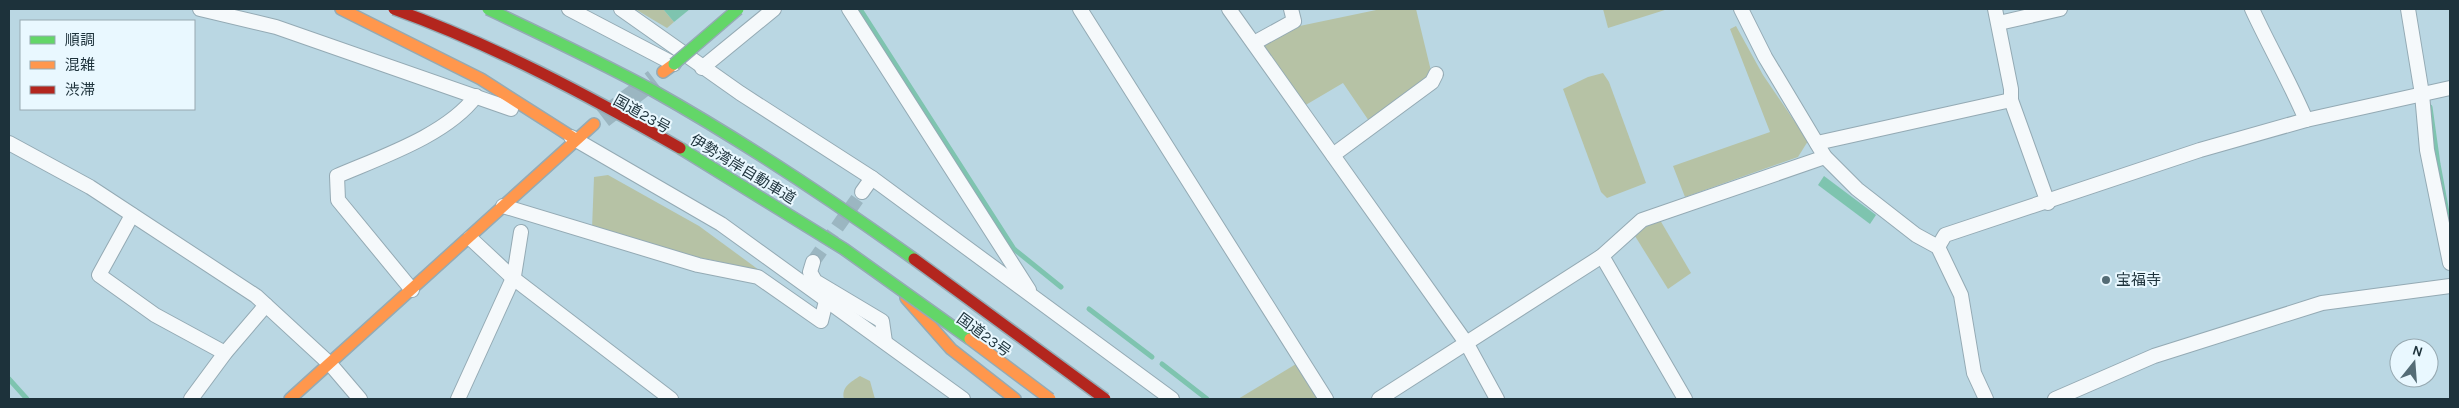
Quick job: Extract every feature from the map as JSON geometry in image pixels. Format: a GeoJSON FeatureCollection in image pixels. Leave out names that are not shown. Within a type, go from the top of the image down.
{"type":"FeatureCollection","features":[{"type":"Feature","properties":{"kind":"main road"},"geometry":{"type":"LineString","coordinates":[[341,9],[481,79],[575,139]]}},
{"type":"Feature","properties":{"kind":"main road","name":"国道23号"},"geometry":{"type":"LineString","coordinates":[[380,9],[407,17],[539,76],[629,122],[725,179],[904,296],[1044,399]]}},
{"type":"Feature","properties":{"kind":"main road","name":"伊勢湾岸自動車道"},"geometry":{"type":"LineString","coordinates":[[394,9],[429,21],[515,60],[588,96],[687,151],[873,269],[1050,399]]}},
{"type":"Feature","properties":{"kind":"main road","name":"伊勢湾岸自動車道"},"geometry":{"type":"LineString","coordinates":[[488,9],[601,62],[762,155],[867,225],[972,299],[1105,399]]}},
{"type":"Feature","properties":{"kind":"main road","name":"国道23号"},"geometry":{"type":"LineString","coordinates":[[498,9],[623,67],[740,135],[868,218],[966,286],[1116,399]]}},
{"type":"Feature","properties":{"kind":"main road"},"geometry":{"type":"LineString","coordinates":[[668,68],[738,9]]}},
{"type":"Feature","properties":{"kind":"main road"},"geometry":{"type":"LineString","coordinates":[[290,399],[331,365],[575,139],[594,124]]}},
{"type":"Feature","properties":{"kind":"main road"},"geometry":{"type":"LineString","coordinates":[[904,296],[950,349],[1015,399]]}},
{"type":"Feature","properties":{"kind":"street"},"geometry":{"type":"LineString","coordinates":[[200,9],[276,27],[476,96],[506,107],[575,139],[721,224],[963,399]]}},
{"type":"Feature","properties":{"kind":"street"},"geometry":{"type":"LineString","coordinates":[[569,9],[668,68]]}},
{"type":"Feature","properties":{"kind":"street"},"geometry":{"type":"LineString","coordinates":[[620,9],[702,68],[872,178],[1172,399]]}},
{"type":"Feature","properties":{"kind":"street"},"geometry":{"type":"LineString","coordinates":[[702,68],[774,9]]}},
{"type":"Feature","properties":{"kind":"street"},"geometry":{"type":"LineString","coordinates":[[849,9],[1034,298]]}},
{"type":"Feature","properties":{"kind":"street"},"geometry":{"type":"LineString","coordinates":[[1080,9],[1326,399]]}},
{"type":"Feature","properties":{"kind":"street"},"geometry":{"type":"LineString","coordinates":[[1229,9],[1467,344],[1497,399]]}},
{"type":"Feature","properties":{"kind":"street"},"geometry":{"type":"LineString","coordinates":[[1254,43],[1294,21],[1291,9]]}},
{"type":"Feature","properties":{"kind":"street"},"geometry":{"type":"LineString","coordinates":[[1741,9],[1765,56],[1824,157],[1857,189],[1916,235],[1938,247],[1961,295],[1974,373],[1986,399]]}},
{"type":"Feature","properties":{"kind":"street"},"geometry":{"type":"LineString","coordinates":[[1995,9],[2012,89],[2011,100],[2048,202]]}},
{"type":"Feature","properties":{"kind":"street"},"geometry":{"type":"LineString","coordinates":[[1999,23],[2060,9]]}},
{"type":"Feature","properties":{"kind":"street"},"geometry":{"type":"LineString","coordinates":[[2252,9],[2273,56],[2292,87],[2306,120]]}},
{"type":"Feature","properties":{"kind":"street"},"geometry":{"type":"LineString","coordinates":[[2408,9],[2422,94],[2427,150],[2450,264]]}},
{"type":"Feature","properties":{"kind":"street"},"geometry":{"type":"LineString","coordinates":[[1333,155],[1432,82],[1436,74]]}},
{"type":"Feature","properties":{"kind":"street"},"geometry":{"type":"LineString","coordinates":[[1938,247],[1945,235],[2200,150],[2306,120],[2450,88]]}},
{"type":"Feature","properties":{"kind":"street"},"geometry":{"type":"LineString","coordinates":[[412,290],[338,200],[337,176],[412,144],[466,109],[476,96]]}},
{"type":"Feature","properties":{"kind":"street"},"geometry":{"type":"LineString","coordinates":[[1817,143],[2011,100]]}},
{"type":"Feature","properties":{"kind":"street"},"geometry":{"type":"LineString","coordinates":[[9,143],[90,187],[256,296],[331,365],[360,399]]}},
{"type":"Feature","properties":{"kind":"street"},"geometry":{"type":"LineString","coordinates":[[1379,399],[1602,256],[1642,220],[1824,157]]}},
{"type":"Feature","properties":{"kind":"street"},"geometry":{"type":"LineString","coordinates":[[862,192],[872,178]]}},
{"type":"Feature","properties":{"kind":"street"},"geometry":{"type":"LineString","coordinates":[[503,206],[698,264],[758,277],[822,321],[826,301]]}},
{"type":"Feature","properties":{"kind":"street"},"geometry":{"type":"LineString","coordinates":[[132,215],[99,275],[155,315],[225,353]]}},
{"type":"Feature","properties":{"kind":"street"},"geometry":{"type":"LineString","coordinates":[[458,399],[513,278],[521,232]]}},
{"type":"Feature","properties":{"kind":"street"},"geometry":{"type":"LineString","coordinates":[[470,238],[513,278],[671,399]]}},
{"type":"Feature","properties":{"kind":"street"},"geometry":{"type":"LineString","coordinates":[[1602,256],[1686,399]]}},
{"type":"Feature","properties":{"kind":"street"},"geometry":{"type":"LineString","coordinates":[[813,262],[810,272],[815,281],[882,322],[885,342]]}},
{"type":"Feature","properties":{"kind":"street"},"geometry":{"type":"LineString","coordinates":[[2055,399],[2154,356],[2322,303],[2450,286]]}},
{"type":"Feature","properties":{"kind":"street"},"geometry":{"type":"LineString","coordinates":[[191,399],[225,353],[266,305]]}},
{"type":"Feature","properties":{"kind":"shaded area"},"geometry":{"type":"Polygon","coordinates":[[[635,9],[663,9],[674,22],[667,28],[635,9]]]}},
{"type":"Feature","properties":{"kind":"shaded area"},"geometry":{"type":"Polygon","coordinates":[[[663,9],[690,9],[674,22],[663,9]]]}},
{"type":"Feature","properties":{"kind":"shaded area"},"geometry":{"type":"Polygon","coordinates":[[[1381,9],[1416,9],[1431,71],[1428,79],[1369,121],[1343,83],[1304,106],[1263,50],[1264,45],[1290,28],[1381,9]]]}},
{"type":"Feature","properties":{"kind":"shaded area"},"geometry":{"type":"Polygon","coordinates":[[[1603,9],[1668,9],[1608,28],[1603,9]]]}},
{"type":"Feature","properties":{"kind":"shaded area"},"geometry":{"type":"Polygon","coordinates":[[[1736,26],[1763,75],[1808,141],[1798,157],[1685,197],[1673,166],[1770,132],[1730,29],[1736,26]]]}},
{"type":"Feature","properties":{"kind":"shaded area"},"geometry":{"type":"Polygon","coordinates":[[[1603,73],[1609,82],[1646,183],[1607,198],[1601,192],[1563,89],[1588,77],[1603,73]]]}},
{"type":"Feature","properties":{"kind":"shaded area"},"geometry":{"type":"Polygon","coordinates":[[[608,175],[699,226],[759,270],[697,257],[592,229],[594,177],[608,175]]]}},
{"type":"Feature","properties":{"kind":"shaded area"},"geometry":{"type":"Polygon","coordinates":[[[1824,176],[1876,215],[1870,224],[1818,185],[1824,176]]]}},
{"type":"Feature","properties":{"kind":"shaded area"},"geometry":{"type":"Polygon","coordinates":[[[1660,220],[1691,273],[1668,289],[1635,236],[1648,225],[1660,220]]]}},
{"type":"Feature","properties":{"kind":"shaded area"},"geometry":{"type":"Polygon","coordinates":[[[1296,364],[1318,399],[1238,399],[1296,364]]]}},
{"type":"Feature","properties":{"kind":"shaded area"},"geometry":{"type":"Polygon","coordinates":[[[860,376],[870,381],[875,399],[844,399],[845,388],[860,376]]]}},
{"type":"Feature","properties":{"kind":"waterway"},"geometry":{"type":"LineString","coordinates":[[860,9],[1014,249],[1061,287]]}},
{"type":"Feature","properties":{"kind":"waterway"},"geometry":{"type":"LineString","coordinates":[[2430,107],[2450,229]]}},
{"type":"Feature","properties":{"kind":"waterway"},"geometry":{"type":"LineString","coordinates":[[1089,309],[1152,357]]}},
{"type":"Feature","properties":{"kind":"waterway"},"geometry":{"type":"LineString","coordinates":[[1162,364],[1207,399]]}},
{"type":"Feature","properties":{"kind":"waterway"},"geometry":{"type":"LineString","coordinates":[[9,379],[27,399]]}},
{"type":"Feature","properties":{"kind":"tunnel"},"geometry":{"type":"LineString","coordinates":[[603,118],[654,79]]}},
{"type":"Feature","properties":{"kind":"tunnel"},"geometry":{"type":"LineString","coordinates":[[813,262],[862,192]]}},
{"type":"Feature","properties":{"kind":"traffic: slow"},"geometry":{"type":"LineString","coordinates":[[341,9],[481,79],[575,139]]}},
{"type":"Feature","properties":{"kind":"traffic: slow"},"geometry":{"type":"LineString","coordinates":[[663,72],[674,64]]}},
{"type":"Feature","properties":{"kind":"traffic: slow"},"geometry":{"type":"LineString","coordinates":[[290,399],[594,124]]}},
{"type":"Feature","properties":{"kind":"traffic: slow"},"geometry":{"type":"LineString","coordinates":[[906,298],[951,349],[1015,399]]}},
{"type":"Feature","properties":{"kind":"traffic: slow"},"geometry":{"type":"LineString","coordinates":[[970,339],[1050,399]]}},
{"type":"Feature","properties":{"kind":"traffic: fast"},"geometry":{"type":"LineString","coordinates":[[488,9],[550,38],[686,109],[786,171],[914,259]]}},
{"type":"Feature","properties":{"kind":"traffic: fast"},"geometry":{"type":"LineString","coordinates":[[674,64],[738,9]]}},
{"type":"Feature","properties":{"kind":"traffic: fast"},"geometry":{"type":"LineString","coordinates":[[680,148],[844,249],[970,339]]}},
{"type":"Feature","properties":{"kind":"traffic: jam"},"geometry":{"type":"LineString","coordinates":[[394,9],[468,38],[540,72],[680,148]]}},
{"type":"Feature","properties":{"kind":"traffic: jam"},"geometry":{"type":"LineString","coordinates":[[914,259],[1105,399]]}},
{"type":"Feature","properties":{"kind":"place","name":"宝福寺"},"geometry":{"type":"Point","coordinates":[2106,280]}}]}
